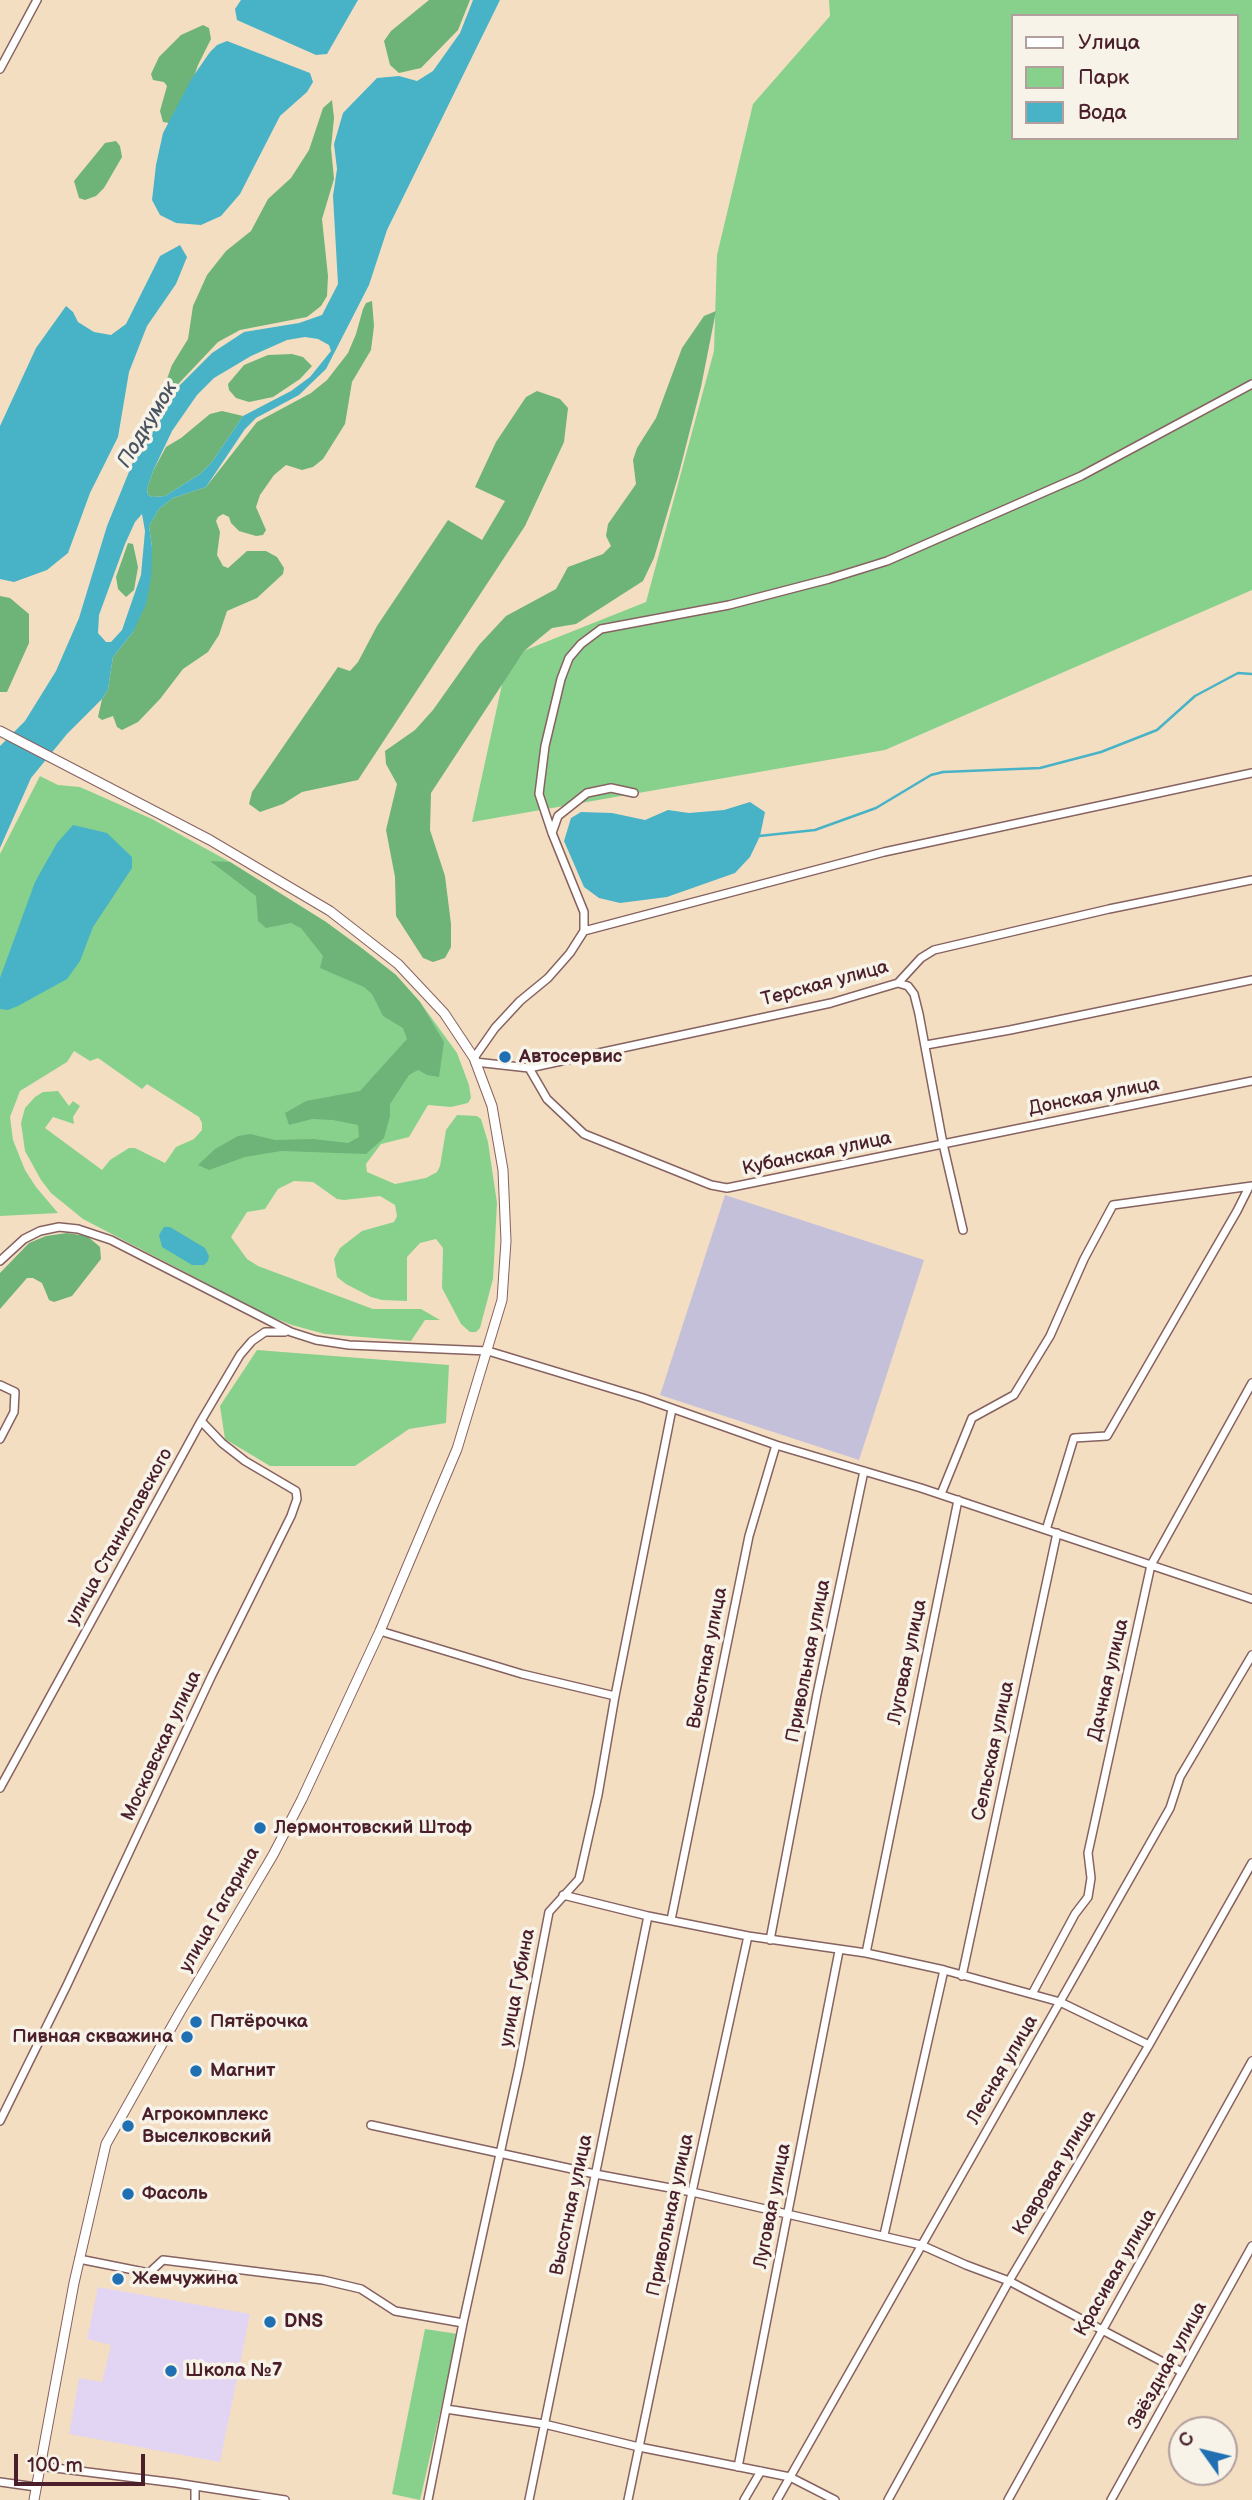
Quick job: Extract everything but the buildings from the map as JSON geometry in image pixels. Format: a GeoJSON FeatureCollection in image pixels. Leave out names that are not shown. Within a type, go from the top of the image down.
{"type":"FeatureCollection","features":[{"type":"Feature","properties":{"kind":"street"},"geometry":{"type":"LineString","coordinates":[[0,69],[37,0]]}},
{"type":"Feature","properties":{"kind":"street"},"geometry":{"type":"LineString","coordinates":[[475,1060],[495,1028],[520,1001],[548,978],[570,953],[584,931],[584,912],[539,794],[545,746],[561,679],[569,658],[581,644],[601,629],[729,605],[887,561],[1081,477],[1252,384]]}},
{"type":"Feature","properties":{"kind":"street","name":"улица Гагарина"},"geometry":{"type":"LineString","coordinates":[[0,731],[210,840],[330,911],[398,964],[444,1013],[475,1060],[492,1106],[503,1182],[506,1241],[502,1300],[457,1449],[380,1631],[273,1855],[106,2144],[79,2259],[34,2500]]}},
{"type":"Feature","properties":{"kind":"street"},"geometry":{"type":"LineString","coordinates":[[584,931],[884,852],[1252,773]]}},
{"type":"Feature","properties":{"kind":"street"},"geometry":{"type":"LineString","coordinates":[[552,833],[558,816],[587,793],[611,788],[634,793]]}},
{"type":"Feature","properties":{"kind":"street","name":"Терская улица"},"geometry":{"type":"LineString","coordinates":[[475,1060],[529,1068],[831,1003],[898,983],[921,958],[934,950],[1109,909],[1252,880]]}},
{"type":"Feature","properties":{"kind":"street"},"geometry":{"type":"LineString","coordinates":[[926,1045],[1252,980]]}},
{"type":"Feature","properties":{"kind":"street"},"geometry":{"type":"LineString","coordinates":[[898,983],[908,986],[914,994],[963,1230]]}},
{"type":"Feature","properties":{"kind":"street","name":"Кубанская улица"},"geometry":{"type":"LineString","coordinates":[[529,1068],[547,1099],[584,1134],[711,1185],[727,1188],[943,1143]]}},
{"type":"Feature","properties":{"kind":"street","name":"Донская улица"},"geometry":{"type":"LineString","coordinates":[[943,1143],[1252,1081]]}},
{"type":"Feature","properties":{"kind":"street"},"geometry":{"type":"LineString","coordinates":[[941,1494],[972,1418],[1014,1395],[1050,1336],[1084,1259],[1113,1205],[1250,1186]]}},
{"type":"Feature","properties":{"kind":"street"},"geometry":{"type":"LineString","coordinates":[[1046,1530],[1074,1438],[1107,1436],[1250,1186]]}},
{"type":"Feature","properties":{"kind":"street"},"geometry":{"type":"LineString","coordinates":[[0,1261],[24,1239],[40,1231],[59,1227],[78,1228],[111,1240],[291,1332],[316,1340],[349,1345],[488,1351],[672,1409],[776,1446],[941,1494],[1252,1600]]}},
{"type":"Feature","properties":{"kind":"street","name":"улица Станиславского"},"geometry":{"type":"LineString","coordinates":[[0,1788],[201,1421],[240,1355],[252,1341],[265,1332],[291,1332]]}},
{"type":"Feature","properties":{"kind":"street","name":"Дачная улица"},"geometry":{"type":"LineString","coordinates":[[1032,1994],[1075,1914],[1088,1897],[1091,1878],[1088,1853],[1151,1565],[1252,1383]]}},
{"type":"Feature","properties":{"kind":"street"},"geometry":{"type":"LineString","coordinates":[[0,1385],[15,1392],[14,1412],[0,1439]]}},
{"type":"Feature","properties":{"kind":"street","name":"улица Губина"},"geometry":{"type":"LineString","coordinates":[[428,2500],[549,1912],[579,1879],[598,1795],[672,1409]]}},
{"type":"Feature","properties":{"kind":"street","name":"Московская улица"},"geometry":{"type":"LineString","coordinates":[[0,2121],[297,1499],[296,1491],[245,1461],[222,1443],[201,1421]]}},
{"type":"Feature","properties":{"kind":"street","name":"Высотная улица"},"geometry":{"type":"LineString","coordinates":[[671,1920],[749,1536],[776,1446]]}},
{"type":"Feature","properties":{"kind":"street","name":"Привольная улица"},"geometry":{"type":"LineString","coordinates":[[771,1940],[817,1693],[864,1471]]}},
{"type":"Feature","properties":{"kind":"street","name":"Луговая улица"},"geometry":{"type":"LineString","coordinates":[[866,1953],[958,1500]]}},
{"type":"Feature","properties":{"kind":"street","name":"Сельская улица"},"geometry":{"type":"LineString","coordinates":[[962,1976],[1056,1534]]}},
{"type":"Feature","properties":{"kind":"street"},"geometry":{"type":"LineString","coordinates":[[380,1631],[522,1674],[615,1696]]}},
{"type":"Feature","properties":{"kind":"street","name":"Лесная улица"},"geometry":{"type":"LineString","coordinates":[[777,2500],[1170,1808],[1180,1777],[1252,1655]]}},
{"type":"Feature","properties":{"kind":"street","name":"Ковровая улица"},"geometry":{"type":"LineString","coordinates":[[888,2500],[1009,2281],[1149,2045],[1252,1863]]}},
{"type":"Feature","properties":{"kind":"street"},"geometry":{"type":"LineString","coordinates":[[563,1895],[747,1936],[866,1953],[944,1970],[1060,2002],[1149,2045]]}},
{"type":"Feature","properties":{"kind":"street","name":"Высотная улица"},"geometry":{"type":"LineString","coordinates":[[529,2500],[648,1916]]}},
{"type":"Feature","properties":{"kind":"street","name":"Привольная улица"},"geometry":{"type":"LineString","coordinates":[[628,2500],[747,1936]]}},
{"type":"Feature","properties":{"kind":"street","name":"Луговая улица"},"geometry":{"type":"LineString","coordinates":[[738,2467],[839,1951]]}},
{"type":"Feature","properties":{"kind":"street"},"geometry":{"type":"LineString","coordinates":[[884,2235],[944,1970]]}},
{"type":"Feature","properties":{"kind":"street","name":"Красивая улица"},"geometry":{"type":"LineString","coordinates":[[1008,2500],[1252,2061]]}},
{"type":"Feature","properties":{"kind":"street"},"geometry":{"type":"LineString","coordinates":[[371,2125],[595,2174],[692,2192],[921,2245],[1009,2281],[1182,2372]]}},
{"type":"Feature","properties":{"kind":"street","name":"Звёздная улица"},"geometry":{"type":"LineString","coordinates":[[1111,2500],[1252,2246]]}},
{"type":"Feature","properties":{"kind":"street"},"geometry":{"type":"LineString","coordinates":[[79,2259],[149,2273],[163,2260],[324,2280],[361,2289],[395,2311],[463,2323]]}},
{"type":"Feature","properties":{"kind":"street"},"geometry":{"type":"LineString","coordinates":[[446,2409],[544,2424],[639,2447],[790,2477],[835,2500]]}},
{"type":"Feature","properties":{"kind":"street"},"geometry":{"type":"LineString","coordinates":[[39,2466],[285,2500]]}},
{"type":"Feature","properties":{"kind":"street"},"geometry":{"type":"LineString","coordinates":[[744,2500],[761,2471]]}},
{"type":"Feature","properties":{"kind":"street"},"geometry":{"type":"LineString","coordinates":[[0,2482],[36,2487]]}},
{"type":"Feature","properties":{"kind":"street"},"geometry":{"type":"LineString","coordinates":[[195,2487],[195,2500]]}},
{"type":"Feature","properties":{"kind":"shaded area"},"geometry":{"type":"Polygon","coordinates":[[[725,1195],[924,1260],[859,1460],[660,1395],[725,1195]]]}},
{"type":"Feature","properties":{"kind":"shaded area","name":"Школа №7"},"geometry":{"type":"Polygon","coordinates":[[[98,2287],[250,2314],[220,2462],[69,2434],[79,2378],[102,2382],[111,2345],[87,2339],[98,2287]]]}},
{"type":"Feature","properties":{"kind":"green space"},"geometry":{"type":"Polygon","coordinates":[[[429,0],[470,0],[458,30],[421,68],[399,73],[390,65],[384,41],[391,31],[429,0]]]}},
{"type":"Feature","properties":{"kind":"green space"},"geometry":{"type":"Polygon","coordinates":[[[829,0],[1252,0],[1252,590],[885,750],[472,822],[508,657],[646,602],[714,351],[717,255],[753,104],[830,16],[829,0]]]}},
{"type":"Feature","properties":{"kind":"green space"},"geometry":{"type":"Polygon","coordinates":[[[203,25],[209,28],[211,39],[190,88],[169,123],[163,122],[160,111],[167,86],[164,82],[153,80],[151,74],[159,57],[181,35],[203,25]]]}},
{"type":"Feature","properties":{"kind":"green space"},"geometry":{"type":"Polygon","coordinates":[[[332,100],[334,118],[331,148],[334,179],[322,219],[328,276],[327,296],[321,306],[307,317],[240,330],[218,342],[164,399],[159,401],[172,365],[188,339],[193,306],[207,275],[226,251],[251,231],[268,199],[291,178],[309,150],[323,108],[332,100]]]}},
{"type":"Feature","properties":{"kind":"green space"},"geometry":{"type":"Polygon","coordinates":[[[116,141],[122,157],[104,188],[96,196],[85,200],[79,198],[74,181],[105,143],[116,141]]]}},
{"type":"Feature","properties":{"kind":"green space"},"geometry":{"type":"Polygon","coordinates":[[[372,301],[374,326],[371,350],[352,382],[345,424],[323,459],[313,467],[302,470],[286,465],[274,475],[260,495],[256,507],[266,530],[263,535],[256,536],[239,531],[229,517],[223,514],[216,521],[220,532],[217,555],[223,566],[228,568],[247,551],[266,551],[277,557],[284,568],[283,574],[257,598],[227,611],[219,635],[208,652],[183,669],[138,722],[122,730],[117,727],[113,716],[102,720],[98,717],[102,699],[108,689],[113,657],[133,632],[152,547],[149,526],[159,509],[173,498],[206,487],[257,422],[311,393],[327,380],[348,353],[363,309],[366,303],[372,301]]]}},
{"type":"Feature","properties":{"kind":"green space"},"geometry":{"type":"Polygon","coordinates":[[[716,311],[701,387],[678,477],[654,558],[643,581],[576,624],[552,628],[524,651],[431,793],[430,830],[445,876],[451,947],[445,958],[433,962],[423,958],[396,916],[395,877],[386,830],[397,784],[386,764],[385,751],[415,730],[433,710],[479,645],[506,616],[556,589],[568,567],[603,554],[611,546],[606,536],[608,524],[636,484],[633,460],[637,448],[656,418],[682,348],[704,316],[716,311]]]}},
{"type":"Feature","properties":{"kind":"green space"},"geometry":{"type":"Polygon","coordinates":[[[292,354],[303,357],[312,366],[300,379],[273,397],[249,402],[236,398],[229,390],[228,384],[244,365],[268,355],[292,354]]]}},
{"type":"Feature","properties":{"kind":"green space"},"geometry":{"type":"Polygon","coordinates":[[[537,391],[560,399],[568,408],[564,442],[525,526],[358,780],[302,792],[283,804],[260,812],[249,804],[252,792],[338,667],[350,671],[358,662],[377,626],[448,520],[482,540],[505,501],[475,487],[496,442],[526,397],[537,391]]]}},
{"type":"Feature","properties":{"kind":"green space"},"geometry":{"type":"Polygon","coordinates":[[[222,411],[243,416],[212,462],[200,474],[165,496],[148,495],[147,489],[153,471],[166,447],[210,414],[222,411]]]}},
{"type":"Feature","properties":{"kind":"green space"},"geometry":{"type":"Polygon","coordinates":[[[128,543],[133,544],[138,567],[134,590],[126,597],[118,589],[116,577],[128,543]]]}},
{"type":"Feature","properties":{"kind":"green space"},"geometry":{"type":"Polygon","coordinates":[[[0,596],[10,598],[29,614],[29,643],[7,692],[0,692],[0,596]]]}},
{"type":"Feature","properties":{"kind":"green space"},"geometry":{"type":"Polygon","coordinates":[[[40,776],[58,785],[80,787],[152,819],[230,862],[326,922],[396,975],[420,1002],[457,1053],[471,1098],[468,1103],[451,1107],[428,1105],[409,1137],[381,1144],[366,1164],[367,1172],[395,1184],[426,1178],[437,1172],[440,1166],[446,1130],[457,1115],[477,1116],[481,1119],[488,1142],[497,1203],[493,1279],[480,1328],[476,1332],[470,1332],[461,1324],[442,1288],[443,1248],[436,1239],[420,1243],[407,1257],[407,1301],[371,1297],[337,1277],[334,1259],[340,1248],[362,1231],[394,1222],[397,1216],[395,1205],[380,1196],[337,1199],[313,1182],[294,1181],[278,1189],[265,1209],[247,1212],[231,1237],[247,1259],[258,1266],[373,1309],[421,1309],[440,1320],[425,1320],[411,1341],[325,1334],[292,1325],[269,1316],[83,1219],[51,1193],[25,1151],[21,1123],[25,1108],[35,1097],[43,1092],[58,1091],[69,1106],[73,1101],[80,1106],[73,1117],[74,1124],[53,1117],[45,1128],[102,1170],[110,1160],[129,1148],[135,1148],[165,1163],[176,1147],[194,1139],[202,1130],[202,1123],[199,1117],[147,1084],[142,1089],[98,1058],[90,1061],[74,1051],[67,1062],[20,1091],[10,1117],[13,1140],[25,1170],[58,1213],[0,1216],[0,854],[40,776]]]}},
{"type":"Feature","properties":{"kind":"green space"},"geometry":{"type":"Polygon","coordinates":[[[210,861],[230,862],[326,922],[363,949],[396,975],[420,1002],[444,1042],[439,1077],[418,1070],[409,1075],[390,1104],[384,1138],[366,1154],[281,1151],[245,1157],[209,1170],[198,1165],[215,1149],[238,1136],[250,1134],[275,1140],[313,1139],[348,1143],[359,1137],[358,1125],[312,1119],[289,1125],[285,1113],[306,1101],[360,1091],[407,1039],[403,1028],[383,1016],[372,994],[364,987],[320,968],[323,956],[301,928],[291,923],[266,928],[258,921],[256,896],[210,861]]]}},
{"type":"Feature","properties":{"kind":"green space"},"geometry":{"type":"Polygon","coordinates":[[[67,1233],[87,1236],[100,1247],[101,1259],[72,1296],[54,1302],[49,1300],[42,1283],[27,1278],[0,1309],[0,1273],[29,1243],[46,1236],[67,1233]]]}},
{"type":"Feature","properties":{"kind":"green space"},"geometry":{"type":"Polygon","coordinates":[[[257,1350],[449,1365],[446,1423],[409,1429],[355,1466],[270,1466],[225,1439],[220,1406],[257,1350]]]}},
{"type":"Feature","properties":{"kind":"green space"},"geometry":{"type":"Polygon","coordinates":[[[425,2329],[458,2334],[420,2500],[392,2494],[425,2329]]]}},
{"type":"Feature","properties":{"kind":"water"},"geometry":{"type":"Polygon","coordinates":[[[241,0],[358,0],[327,54],[316,55],[237,20],[235,9],[241,0]]]}},
{"type":"Feature","properties":{"kind":"water"},"geometry":{"type":"Polygon","coordinates":[[[473,0],[500,0],[387,230],[369,285],[326,369],[299,395],[256,418],[245,429],[206,487],[173,498],[159,509],[149,526],[152,547],[151,578],[146,604],[133,632],[113,657],[108,689],[31,778],[0,848],[0,746],[25,721],[56,671],[79,618],[107,526],[135,457],[173,392],[212,353],[244,332],[299,323],[322,315],[338,284],[333,196],[337,169],[334,144],[343,113],[377,78],[399,76],[417,81],[433,71],[460,33],[473,0]],[[305,337],[287,340],[251,356],[214,378],[197,395],[172,431],[153,471],[147,489],[148,495],[165,496],[200,474],[212,462],[243,416],[291,391],[310,377],[331,351],[329,345],[318,339],[305,337]],[[142,514],[135,522],[125,544],[99,615],[98,633],[106,642],[111,642],[122,630],[141,575],[145,531],[142,514]]]}},
{"type":"Feature","properties":{"kind":"water"},"geometry":{"type":"Polygon","coordinates":[[[227,41],[310,73],[313,82],[307,92],[280,116],[240,194],[221,216],[201,225],[176,223],[160,215],[152,200],[163,133],[192,78],[210,52],[227,41]]]}},
{"type":"Feature","properties":{"kind":"water"},"geometry":{"type":"Polygon","coordinates":[[[180,245],[187,257],[176,284],[147,326],[129,372],[118,437],[90,493],[68,553],[47,570],[14,582],[0,579],[0,426],[36,348],[66,306],[78,322],[94,332],[111,335],[126,324],[160,256],[180,245]]]}},
{"type":"Feature","properties":{"kind":"water"},"geometry":{"type":"Polygon","coordinates":[[[750,802],[765,812],[760,836],[750,857],[735,873],[667,897],[620,903],[599,898],[584,887],[564,841],[571,818],[581,812],[612,813],[645,820],[668,810],[689,813],[724,810],[750,802]]]}},
{"type":"Feature","properties":{"kind":"water"},"geometry":{"type":"Polygon","coordinates":[[[73,825],[107,833],[132,857],[132,868],[93,927],[80,961],[67,979],[18,1006],[8,1010],[0,1009],[0,978],[35,882],[57,843],[73,825]]]}},
{"type":"Feature","properties":{"kind":"water"},"geometry":{"type":"Polygon","coordinates":[[[164,1227],[170,1227],[205,1248],[208,1261],[204,1265],[192,1265],[162,1247],[159,1235],[164,1227]]]}},
{"type":"Feature","properties":{"kind":"waterway"},"geometry":{"type":"LineString","coordinates":[[759,836],[815,830],[876,808],[931,775],[943,772],[1040,768],[1101,752],[1157,730],[1195,696],[1238,673],[1252,674]]}},
{"type":"Feature","properties":{"kind":"place","name":"Автосервис"},"geometry":{"type":"Point","coordinates":[505,1057]}},
{"type":"Feature","properties":{"kind":"place","name":"Лермонтовский Штоф"},"geometry":{"type":"Point","coordinates":[260,1828]}},
{"type":"Feature","properties":{"kind":"place","name":"Пятёрочка"},"geometry":{"type":"Point","coordinates":[196,2022]}},
{"type":"Feature","properties":{"kind":"place","name":"Пивная скважина"},"geometry":{"type":"Point","coordinates":[187,2037]}},
{"type":"Feature","properties":{"kind":"place","name":"Магнит"},"geometry":{"type":"Point","coordinates":[196,2071]}},
{"type":"Feature","properties":{"kind":"place","name":"Агрокомплекс Выселковский"},"geometry":{"type":"Point","coordinates":[128,2126]}},
{"type":"Feature","properties":{"kind":"place","name":"Фасоль"},"geometry":{"type":"Point","coordinates":[128,2194]}},
{"type":"Feature","properties":{"kind":"place","name":"Жемчужина"},"geometry":{"type":"Point","coordinates":[118,2279]}},
{"type":"Feature","properties":{"kind":"place","name":"DNS"},"geometry":{"type":"Point","coordinates":[270,2322]}},
{"type":"Feature","properties":{"kind":"place","name":"Школа №7"},"geometry":{"type":"Point","coordinates":[171,2371]}},
{"type":"Feature","properties":{"kind":"water label","name":"Подкумок"},"geometry":{"type":"Point","coordinates":[148,425]}}]}
